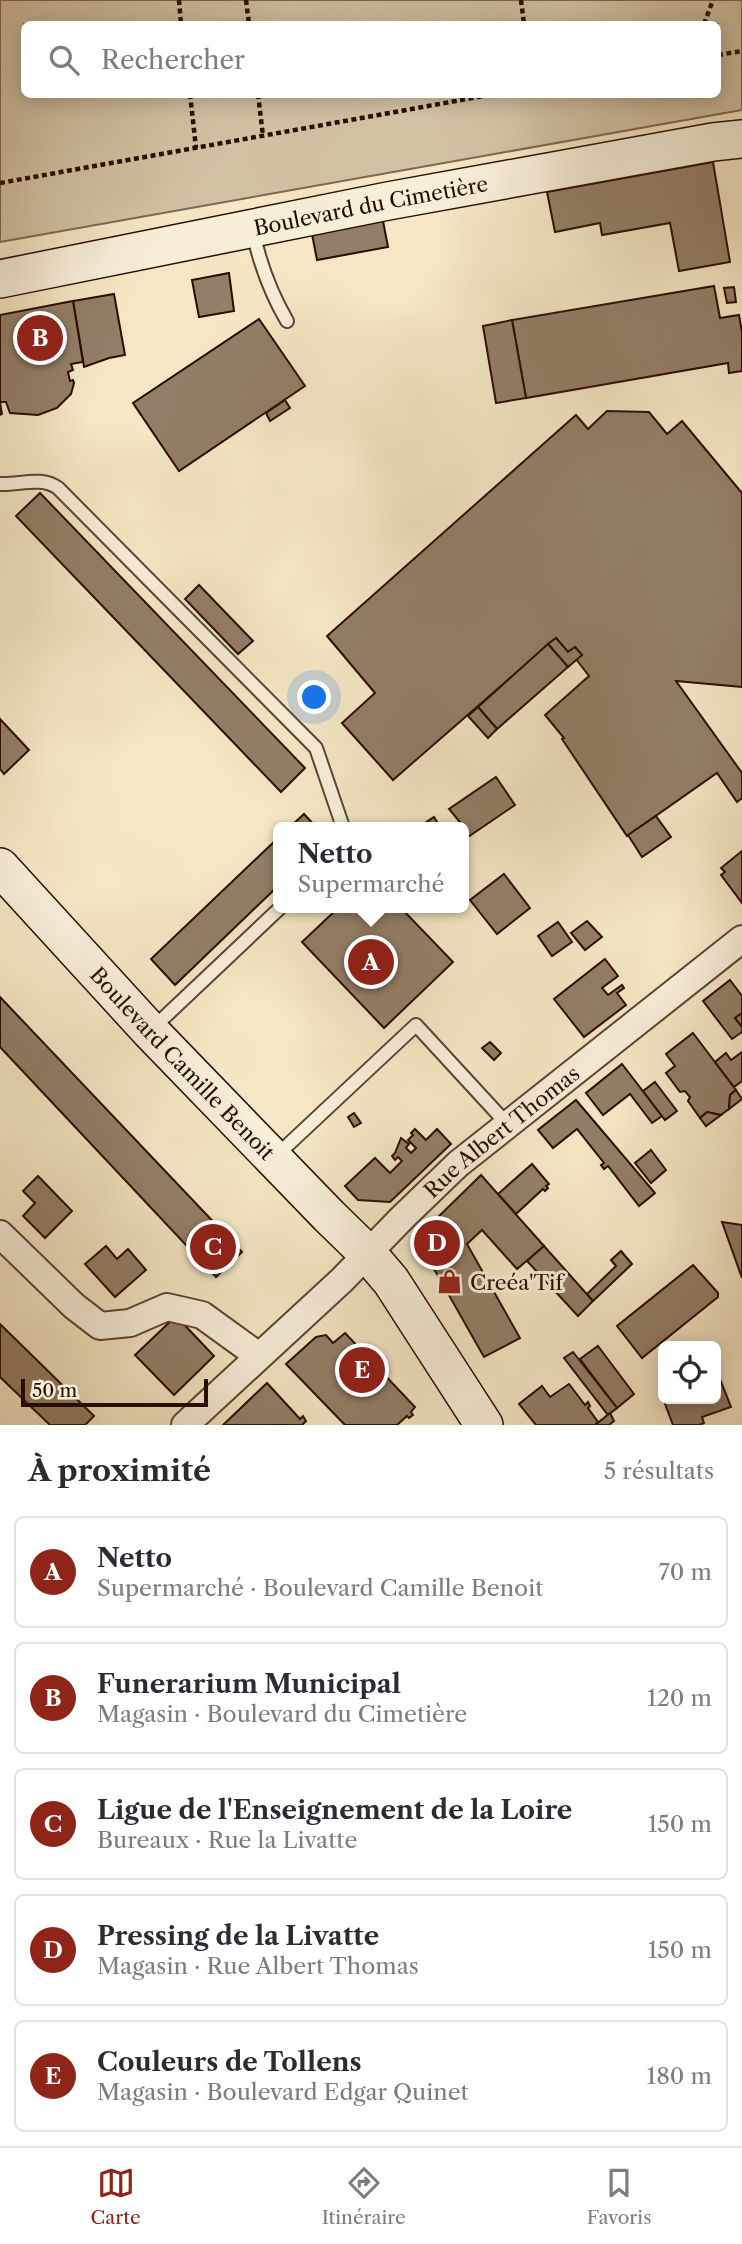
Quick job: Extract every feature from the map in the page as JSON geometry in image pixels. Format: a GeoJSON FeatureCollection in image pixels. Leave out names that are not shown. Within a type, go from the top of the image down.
{"type":"FeatureCollection","features":[{"type":"Feature","properties":{"kind":"street","name":"Boulevard du Cimetière"},"geometry":{"type":"LineString","coordinates":[[0,279],[252,228],[713,142],[742,139]]}},
{"type":"Feature","properties":{"kind":"street","name":"Boulevard Camille Benoit"},"geometry":{"type":"LineString","coordinates":[[0,868],[150,1031],[328,1216],[369,1254],[391,1281],[484,1425]]}},
{"type":"Feature","properties":{"kind":"street","name":"Rue Albert Thomas"},"geometry":{"type":"LineString","coordinates":[[185,1425],[369,1254],[458,1164],[742,939]]}},
{"type":"Feature","properties":{"kind":"street"},"geometry":{"type":"LineString","coordinates":[[0,1234],[74,1306],[100,1326],[130,1323],[167,1307],[202,1315],[248,1349]]}},
{"type":"Feature","properties":{"kind":"lane"},"geometry":{"type":"LineString","coordinates":[[252,228],[260,263],[286,321]]}},
{"type":"Feature","properties":{"kind":"lane"},"geometry":{"type":"LineString","coordinates":[[0,484],[41,481],[51,483],[68,498],[316,748],[341,822]]}},
{"type":"Feature","properties":{"kind":"lane"},"geometry":{"type":"LineString","coordinates":[[150,1031],[275,913]]}},
{"type":"Feature","properties":{"kind":"lane"},"geometry":{"type":"LineString","coordinates":[[273,1158],[416,1025],[508,1125]]}},
{"type":"Feature","properties":{"kind":"path"},"geometry":{"type":"LineString","coordinates":[[179,0],[181,21]]}},
{"type":"Feature","properties":{"kind":"path"},"geometry":{"type":"LineString","coordinates":[[246,0],[249,21]]}},
{"type":"Feature","properties":{"kind":"path"},"geometry":{"type":"LineString","coordinates":[[521,0],[524,21]]}},
{"type":"Feature","properties":{"kind":"path"},"geometry":{"type":"LineString","coordinates":[[705,21],[713,0]]}},
{"type":"Feature","properties":{"kind":"path"},"geometry":{"type":"LineString","coordinates":[[721,54],[742,51]]}},
{"type":"Feature","properties":{"kind":"path"},"geometry":{"type":"LineString","coordinates":[[190,98],[196,148]]}},
{"type":"Feature","properties":{"kind":"path"},"geometry":{"type":"LineString","coordinates":[[258,98],[263,136]]}},
{"type":"Feature","properties":{"kind":"path"},"geometry":{"type":"LineString","coordinates":[[0,183],[473,98]]}},
{"type":"Feature","properties":{"kind":"shaded area"},"geometry":{"type":"Polygon","coordinates":[[[0,0],[742,0],[742,110],[0,242],[0,0]]]}},
{"type":"Feature","properties":{"kind":"building"},"geometry":{"type":"Polygon","coordinates":[[[713,162],[730,262],[679,271],[670,223],[602,235],[600,223],[555,232],[547,192],[713,162]]]}},
{"type":"Feature","properties":{"kind":"building"},"geometry":{"type":"Polygon","coordinates":[[[383,221],[388,247],[317,260],[312,234],[383,221]]]}},
{"type":"Feature","properties":{"kind":"building"},"geometry":{"type":"Polygon","coordinates":[[[229,273],[234,311],[199,317],[192,280],[229,273]]]}},
{"type":"Feature","properties":{"kind":"building"},"geometry":{"type":"Polygon","coordinates":[[[714,286],[720,318],[739,315],[742,371],[729,373],[728,363],[526,398],[512,320],[714,286]]]}},
{"type":"Feature","properties":{"kind":"building"},"geometry":{"type":"Polygon","coordinates":[[[734,287],[736,302],[727,303],[724,288],[734,287]]]}},
{"type":"Feature","properties":{"kind":"building"},"geometry":{"type":"Polygon","coordinates":[[[114,294],[125,355],[84,367],[73,301],[114,294]]]}},
{"type":"Feature","properties":{"kind":"building"},"geometry":{"type":"Polygon","coordinates":[[[73,301],[83,362],[71,364],[73,370],[68,372],[70,381],[73,380],[74,383],[71,394],[57,408],[38,415],[10,413],[6,402],[0,402],[0,315],[73,301]]]}},
{"type":"Feature","properties":{"kind":"building"},"geometry":{"type":"Polygon","coordinates":[[[259,319],[305,386],[179,471],[133,403],[259,319]]]}},
{"type":"Feature","properties":{"kind":"building"},"geometry":{"type":"Polygon","coordinates":[[[512,320],[526,398],[496,403],[483,326],[512,320]]]}},
{"type":"Feature","properties":{"kind":"building"},"geometry":{"type":"Polygon","coordinates":[[[285,400],[290,408],[270,421],[266,413],[285,400]]]}},
{"type":"Feature","properties":{"kind":"building"},"geometry":{"type":"Polygon","coordinates":[[[607,411],[649,412],[667,434],[682,421],[742,493],[742,687],[676,681],[742,773],[742,798],[737,802],[717,773],[627,836],[562,739],[564,738],[545,715],[589,676],[576,659],[582,655],[575,647],[568,652],[556,638],[393,780],[342,723],[375,693],[327,636],[576,415],[588,429],[607,411]]]}},
{"type":"Feature","properties":{"kind":"building"},"geometry":{"type":"Polygon","coordinates":[[[40,493],[305,768],[281,792],[16,516],[40,493]]]}},
{"type":"Feature","properties":{"kind":"building"},"geometry":{"type":"Polygon","coordinates":[[[199,585],[253,641],[238,654],[185,599],[199,585]]]}},
{"type":"Feature","properties":{"kind":"building"},"geometry":{"type":"Polygon","coordinates":[[[556,638],[568,652],[575,647],[582,655],[568,667],[548,644],[556,638]]]}},
{"type":"Feature","properties":{"kind":"building"},"geometry":{"type":"Polygon","coordinates":[[[548,644],[568,667],[497,729],[478,707],[548,644]]]}},
{"type":"Feature","properties":{"kind":"building"},"geometry":{"type":"Polygon","coordinates":[[[478,707],[497,729],[488,738],[468,716],[478,707]]]}},
{"type":"Feature","properties":{"kind":"building"},"geometry":{"type":"Polygon","coordinates":[[[0,719],[29,750],[4,774],[0,769],[0,719]]]}},
{"type":"Feature","properties":{"kind":"building"},"geometry":{"type":"Polygon","coordinates":[[[496,777],[515,805],[469,836],[469,822],[460,822],[449,809],[496,777]]]}},
{"type":"Feature","properties":{"kind":"building"},"geometry":{"type":"Polygon","coordinates":[[[304,814],[311,822],[295,822],[304,814]]]}},
{"type":"Feature","properties":{"kind":"building"},"geometry":{"type":"Polygon","coordinates":[[[656,816],[671,837],[642,857],[628,835],[656,816]]]}},
{"type":"Feature","properties":{"kind":"building"},"geometry":{"type":"Polygon","coordinates":[[[273,843],[273,891],[175,985],[151,959],[273,843]]]}},
{"type":"Feature","properties":{"kind":"building"},"geometry":{"type":"Polygon","coordinates":[[[742,851],[742,903],[721,875],[725,872],[721,868],[742,851]]]}},
{"type":"Feature","properties":{"kind":"building"},"geometry":{"type":"Polygon","coordinates":[[[504,874],[530,908],[497,934],[470,900],[504,874]]]}},
{"type":"Feature","properties":{"kind":"building"},"geometry":{"type":"Polygon","coordinates":[[[333,913],[406,913],[453,962],[384,1028],[302,942],[333,913]]]}},
{"type":"Feature","properties":{"kind":"building"},"geometry":{"type":"Polygon","coordinates":[[[587,921],[602,937],[585,950],[571,933],[587,921]]]}},
{"type":"Feature","properties":{"kind":"building"},"geometry":{"type":"Polygon","coordinates":[[[558,922],[572,942],[552,956],[538,936],[558,922]]]}},
{"type":"Feature","properties":{"kind":"building"},"geometry":{"type":"Polygon","coordinates":[[[605,959],[618,976],[602,988],[608,995],[622,985],[624,988],[617,993],[626,1005],[584,1037],[554,999],[605,959]]]}},
{"type":"Feature","properties":{"kind":"building"},"geometry":{"type":"Polygon","coordinates":[[[730,980],[742,996],[742,1013],[735,1018],[742,1027],[742,1032],[732,1039],[703,1001],[730,980]]]}},
{"type":"Feature","properties":{"kind":"building"},"geometry":{"type":"Polygon","coordinates":[[[0,997],[242,1252],[216,1277],[0,1047],[0,997]]]}},
{"type":"Feature","properties":{"kind":"building"},"geometry":{"type":"Polygon","coordinates":[[[742,1013],[742,1027],[735,1018],[742,1013]]]}},
{"type":"Feature","properties":{"kind":"building"},"geometry":{"type":"Polygon","coordinates":[[[693,1033],[736,1090],[730,1095],[729,1109],[721,1115],[707,1112],[700,1118],[688,1101],[690,1097],[685,1091],[680,1092],[666,1073],[675,1066],[666,1054],[693,1033]]]}},
{"type":"Feature","properties":{"kind":"building"},"geometry":{"type":"Polygon","coordinates":[[[490,1042],[501,1053],[494,1060],[482,1048],[490,1042]]]}},
{"type":"Feature","properties":{"kind":"building"},"geometry":{"type":"Polygon","coordinates":[[[742,1052],[742,1081],[734,1087],[715,1062],[726,1053],[731,1060],[742,1052]]]}},
{"type":"Feature","properties":{"kind":"building"},"geometry":{"type":"Polygon","coordinates":[[[622,1064],[662,1116],[652,1123],[630,1094],[603,1115],[586,1093],[622,1064]]]}},
{"type":"Feature","properties":{"kind":"building"},"geometry":{"type":"Polygon","coordinates":[[[655,1082],[677,1111],[665,1120],[643,1091],[655,1082]]]}},
{"type":"Feature","properties":{"kind":"building"},"geometry":{"type":"Polygon","coordinates":[[[736,1090],[742,1099],[729,1109],[730,1095],[736,1090]]]}},
{"type":"Feature","properties":{"kind":"building"},"geometry":{"type":"Polygon","coordinates":[[[576,1100],[655,1193],[639,1206],[608,1166],[604,1169],[601,1165],[604,1163],[577,1129],[553,1148],[538,1130],[576,1100]]]}},
{"type":"Feature","properties":{"kind":"building"},"geometry":{"type":"Polygon","coordinates":[[[707,1112],[721,1115],[706,1126],[700,1118],[707,1112]]]}},
{"type":"Feature","properties":{"kind":"building"},"geometry":{"type":"Polygon","coordinates":[[[354,1113],[361,1123],[354,1127],[348,1117],[354,1113]]]}},
{"type":"Feature","properties":{"kind":"building"},"geometry":{"type":"Polygon","coordinates":[[[415,1129],[426,1140],[437,1129],[451,1144],[390,1202],[358,1200],[345,1186],[375,1158],[390,1173],[402,1161],[398,1157],[395,1160],[392,1156],[401,1138],[409,1144],[406,1148],[411,1153],[416,1148],[408,1140],[415,1129]]]}},
{"type":"Feature","properties":{"kind":"building"},"geometry":{"type":"Polygon","coordinates":[[[651,1150],[666,1170],[651,1183],[635,1163],[651,1150]]]}},
{"type":"Feature","properties":{"kind":"building"},"geometry":{"type":"Polygon","coordinates":[[[532,1164],[549,1184],[546,1186],[548,1188],[545,1191],[543,1189],[516,1214],[498,1194],[532,1164]]]}},
{"type":"Feature","properties":{"kind":"building"},"geometry":{"type":"Polygon","coordinates":[[[481,1175],[544,1246],[517,1269],[482,1230],[467,1244],[520,1338],[484,1357],[425,1253],[429,1226],[481,1175]]]}},
{"type":"Feature","properties":{"kind":"building"},"geometry":{"type":"Polygon","coordinates":[[[38,1176],[72,1211],[45,1238],[23,1216],[35,1203],[23,1191],[38,1176]]]}},
{"type":"Feature","properties":{"kind":"building"},"geometry":{"type":"Polygon","coordinates":[[[722,1222],[742,1225],[742,1278],[722,1222]]]}},
{"type":"Feature","properties":{"kind":"building"},"geometry":{"type":"Polygon","coordinates":[[[106,1246],[117,1259],[128,1249],[146,1270],[115,1297],[85,1264],[106,1246]]]}},
{"type":"Feature","properties":{"kind":"building"},"geometry":{"type":"Polygon","coordinates":[[[544,1246],[593,1301],[578,1316],[527,1261],[544,1246]]]}},
{"type":"Feature","properties":{"kind":"building"},"geometry":{"type":"Polygon","coordinates":[[[621,1251],[632,1264],[593,1301],[587,1294],[616,1266],[611,1260],[621,1251]]]}},
{"type":"Feature","properties":{"kind":"building"},"geometry":{"type":"Polygon","coordinates":[[[693,1265],[718,1293],[718,1297],[663,1341],[658,1341],[658,1345],[642,1358],[617,1326],[693,1265]]]}},
{"type":"Feature","properties":{"kind":"building"},"geometry":{"type":"Polygon","coordinates":[[[176,1316],[214,1356],[174,1395],[135,1355],[176,1316]]]}},
{"type":"Feature","properties":{"kind":"building"},"geometry":{"type":"Polygon","coordinates":[[[0,1324],[94,1416],[85,1425],[50,1425],[0,1377],[0,1324]]]}},
{"type":"Feature","properties":{"kind":"building"},"geometry":{"type":"Polygon","coordinates":[[[345,1333],[415,1407],[411,1412],[413,1415],[409,1418],[407,1416],[397,1425],[345,1425],[286,1364],[316,1337],[326,1335],[333,1343],[345,1333]]]}},
{"type":"Feature","properties":{"kind":"building"},"geometry":{"type":"Polygon","coordinates":[[[598,1346],[634,1394],[617,1408],[580,1359],[598,1346]]]}},
{"type":"Feature","properties":{"kind":"building"},"geometry":{"type":"Polygon","coordinates":[[[573,1352],[617,1408],[608,1415],[564,1358],[573,1352]]]}},
{"type":"Feature","properties":{"kind":"building"},"geometry":{"type":"Polygon","coordinates":[[[721,1382],[731,1407],[702,1417],[704,1423],[699,1425],[673,1425],[665,1404],[721,1404],[721,1382]]]}},
{"type":"Feature","properties":{"kind":"building"},"geometry":{"type":"Polygon","coordinates":[[[267,1383],[300,1419],[303,1416],[306,1421],[302,1425],[223,1425],[267,1383]]]}},
{"type":"Feature","properties":{"kind":"building"},"geometry":{"type":"Polygon","coordinates":[[[569,1384],[585,1405],[588,1402],[588,1408],[598,1422],[595,1425],[536,1425],[519,1404],[542,1386],[550,1397],[569,1384]]]}},
{"type":"Feature","properties":{"kind":"building"},"geometry":{"type":"Polygon","coordinates":[[[610,1413],[614,1421],[609,1425],[595,1425],[610,1413]]]}},
{"type":"Feature","properties":{"kind":"place","name":"Funerarium Municipal"},"geometry":{"type":"Point","coordinates":[40,338]}},
{"type":"Feature","properties":{"kind":"place","name":"Netto"},"geometry":{"type":"Point","coordinates":[371,962]}},
{"type":"Feature","properties":{"kind":"place","name":"Pressing de la Livatte"},"geometry":{"type":"Point","coordinates":[437,1243]}},
{"type":"Feature","properties":{"kind":"place","name":"Ligue de l'Enseignement de la Loire"},"geometry":{"type":"Point","coordinates":[213,1247]}},
{"type":"Feature","properties":{"kind":"place","name":"Creéa'Tif"},"geometry":{"type":"Point","coordinates":[450,1282]}},
{"type":"Feature","properties":{"kind":"place","name":"Couleurs de Tollens"},"geometry":{"type":"Point","coordinates":[362,1370]}}]}
